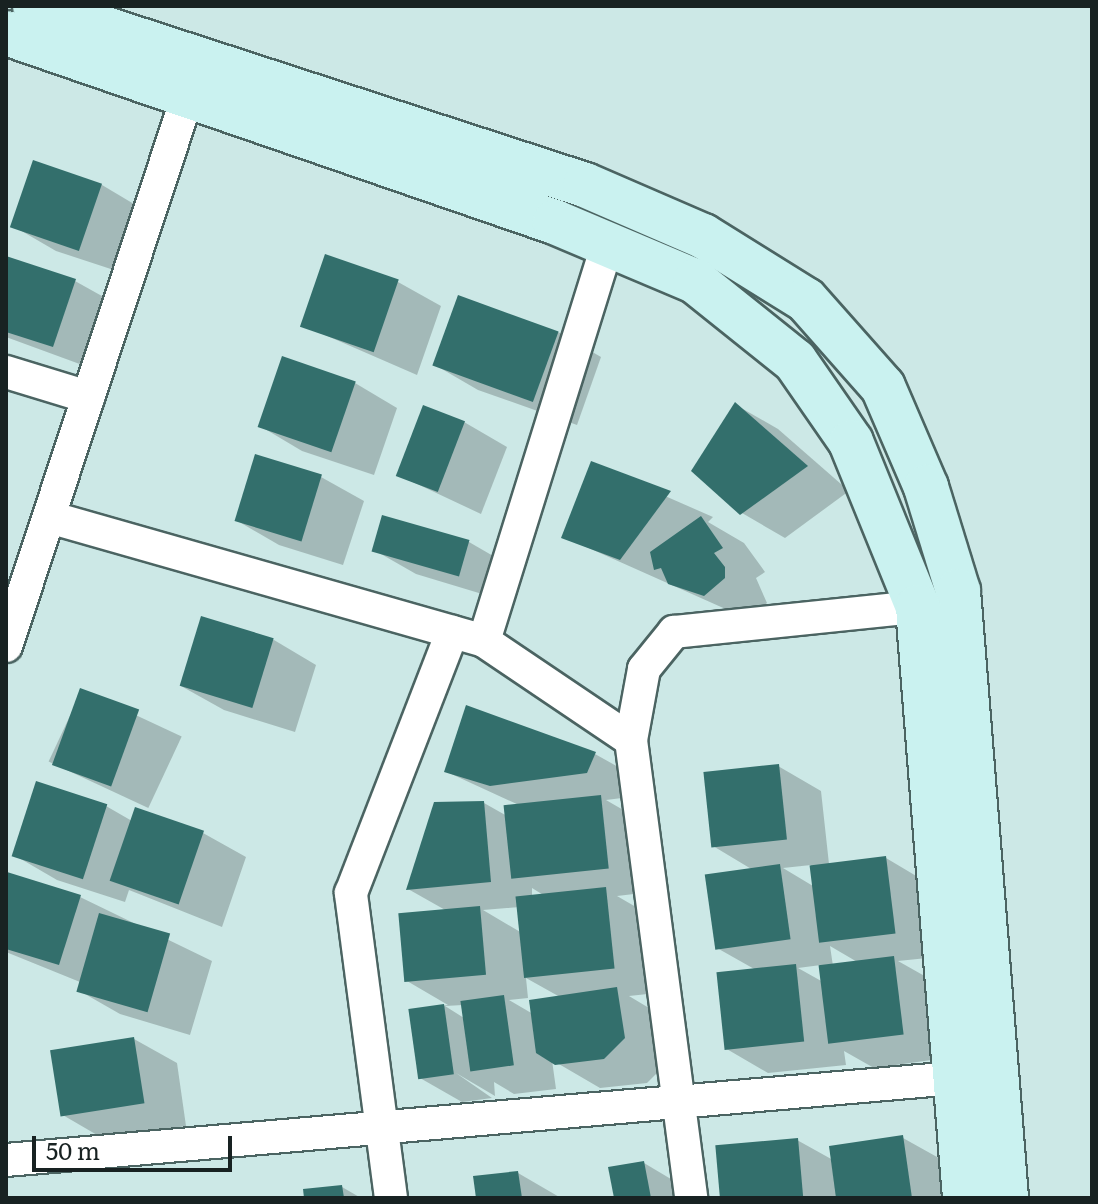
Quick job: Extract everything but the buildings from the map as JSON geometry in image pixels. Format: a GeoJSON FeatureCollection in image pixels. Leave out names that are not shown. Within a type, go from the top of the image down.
{"type":"FeatureCollection","features":[{"type":"Feature","properties":{"kind":"main road"},"geometry":{"type":"LineString","coordinates":[[35,6],[585,185],[703,236],[806,300],[883,387],[926,487],[958,591],[1006,1198]]}},
{"type":"Feature","properties":{"kind":"main road"},"geometry":{"type":"LineString","coordinates":[[6,33],[608,244],[695,281],[795,361],[851,442],[918,607],[965,1198]]}},
{"type":"Feature","properties":{"kind":"street"},"geometry":{"type":"LineString","coordinates":[[6,646],[188,95]]}},
{"type":"Feature","properties":{"kind":"street"},"geometry":{"type":"LineString","coordinates":[[484,641],[608,244]]}},
{"type":"Feature","properties":{"kind":"street"},"geometry":{"type":"LineString","coordinates":[[6,372],[88,397]]}},
{"type":"Feature","properties":{"kind":"street"},"geometry":{"type":"LineString","coordinates":[[49,517],[484,641],[631,740]]}},
{"type":"Feature","properties":{"kind":"street"},"geometry":{"type":"LineString","coordinates":[[691,1198],[682,1100],[631,740],[644,669],[674,632],[918,607]]}},
{"type":"Feature","properties":{"kind":"street"},"geometry":{"type":"LineString","coordinates":[[391,1198],[385,1126],[351,893],[452,632]]}},
{"type":"Feature","properties":{"kind":"street"},"geometry":{"type":"LineString","coordinates":[[6,1160],[954,1078]]}}]}
